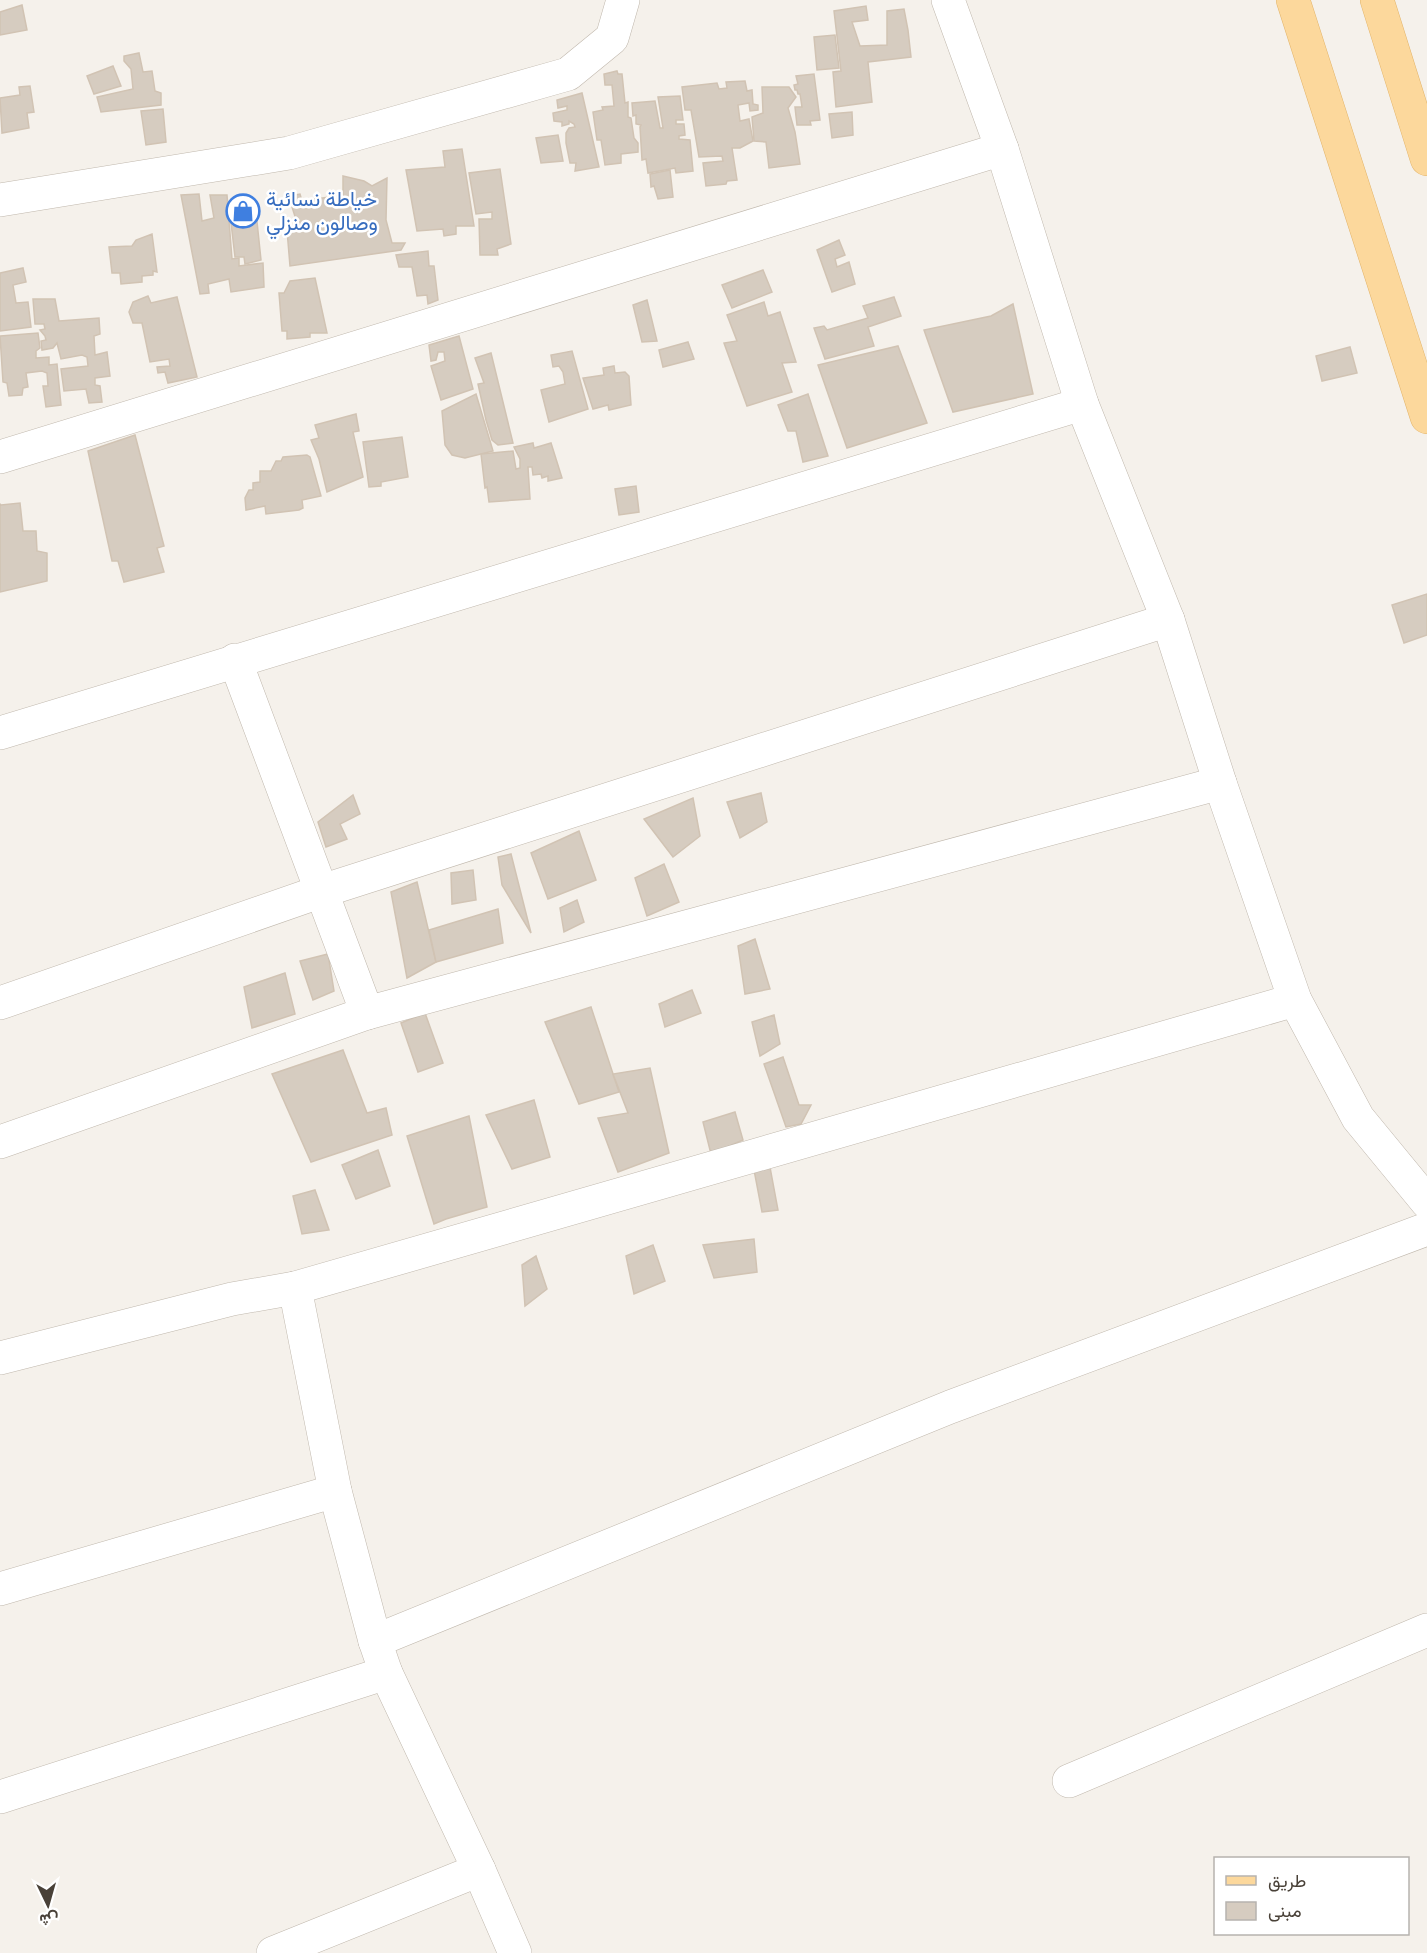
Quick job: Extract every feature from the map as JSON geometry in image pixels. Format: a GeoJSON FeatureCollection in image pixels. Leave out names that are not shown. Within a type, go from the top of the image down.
{"type":"FeatureCollection","features":[{"type":"Feature","properties":{"kind":"main road"},"geometry":{"type":"LineString","coordinates":[[1293,0],[1427,417]]}},
{"type":"Feature","properties":{"kind":"main road"},"geometry":{"type":"LineString","coordinates":[[1377,0],[1427,159]]}},
{"type":"Feature","properties":{"kind":"street"},"geometry":{"type":"LineString","coordinates":[[1,197],[289,153],[568,74],[612,38],[623,0]]}},
{"type":"Feature","properties":{"kind":"street"},"geometry":{"type":"LineString","coordinates":[[948,0],[1002,149],[1082,404],[1168,620],[1220,783],[1295,1000],[1358,1118],[1427,1203]]}},
{"type":"Feature","properties":{"kind":"street"},"geometry":{"type":"LineString","coordinates":[[0,457],[1002,149]]}},
{"type":"Feature","properties":{"kind":"street"},"geometry":{"type":"LineString","coordinates":[[0,733],[1082,404]]}},
{"type":"Feature","properties":{"kind":"street"},"geometry":{"type":"LineString","coordinates":[[0,1003],[322,891],[1168,620]]}},
{"type":"Feature","properties":{"kind":"street"},"geometry":{"type":"LineString","coordinates":[[235,660],[367,1013]]}},
{"type":"Feature","properties":{"kind":"street"},"geometry":{"type":"LineString","coordinates":[[0,1142],[367,1013],[1220,783]]}},
{"type":"Feature","properties":{"kind":"street"},"geometry":{"type":"LineString","coordinates":[[0,1358],[232,1299],[295,1288],[1295,1000]]}},
{"type":"Feature","properties":{"kind":"street"},"geometry":{"type":"LineString","coordinates":[[375,1641],[950,1407],[1427,1229]]}},
{"type":"Feature","properties":{"kind":"street"},"geometry":{"type":"LineString","coordinates":[[295,1288],[336,1491],[375,1641],[386,1673],[479,1870],[515,1953]]}},
{"type":"Feature","properties":{"kind":"street"},"geometry":{"type":"LineString","coordinates":[[0,1589],[336,1491]]}},
{"type":"Feature","properties":{"kind":"street"},"geometry":{"type":"LineString","coordinates":[[1069,1781],[1427,1630]]}},
{"type":"Feature","properties":{"kind":"street"},"geometry":{"type":"LineString","coordinates":[[0,1797],[386,1673]]}},
{"type":"Feature","properties":{"kind":"street"},"geometry":{"type":"LineString","coordinates":[[273,1953],[479,1870]]}},
{"type":"Feature","properties":{"kind":"building"},"geometry":{"type":"Polygon","coordinates":[[[22,5],[27,30],[0,35],[0,12],[22,5]]]}},
{"type":"Feature","properties":{"kind":"building"},"geometry":{"type":"Polygon","coordinates":[[[866,6],[868,20],[852,22],[860,46],[887,45],[887,11],[904,9],[911,57],[868,62],[872,102],[836,107],[833,72],[841,71],[834,11],[866,6]]]}},
{"type":"Feature","properties":{"kind":"building"},"geometry":{"type":"Polygon","coordinates":[[[835,35],[839,68],[817,70],[814,37],[835,35]]]}},
{"type":"Feature","properties":{"kind":"building"},"geometry":{"type":"Polygon","coordinates":[[[139,53],[143,72],[152,71],[155,91],[161,93],[161,105],[101,112],[97,97],[133,89],[131,69],[124,61],[124,56],[139,53]]]}},
{"type":"Feature","properties":{"kind":"building"},"geometry":{"type":"Polygon","coordinates":[[[113,66],[121,86],[94,94],[87,76],[113,66]]]}},
{"type":"Feature","properties":{"kind":"building"},"geometry":{"type":"Polygon","coordinates":[[[617,71],[618,74],[622,74],[625,103],[628,102],[628,117],[631,118],[634,138],[638,143],[638,152],[621,154],[621,163],[605,165],[601,140],[597,140],[593,112],[603,110],[602,107],[614,106],[612,85],[605,85],[604,74],[617,71]]]}},
{"type":"Feature","properties":{"kind":"building"},"geometry":{"type":"Polygon","coordinates":[[[814,74],[820,120],[810,121],[811,125],[797,125],[795,107],[802,107],[800,94],[795,90],[794,85],[798,84],[796,76],[814,74]]]}},
{"type":"Feature","properties":{"kind":"building"},"geometry":{"type":"Polygon","coordinates":[[[745,81],[747,91],[752,90],[753,104],[758,105],[758,110],[750,111],[749,103],[738,105],[740,121],[749,119],[753,141],[740,148],[732,148],[737,180],[727,181],[726,184],[706,186],[703,163],[723,161],[722,156],[699,157],[691,110],[685,110],[682,87],[717,83],[719,89],[727,88],[726,82],[745,81]]]}},
{"type":"Feature","properties":{"kind":"building"},"geometry":{"type":"Polygon","coordinates":[[[30,86],[34,112],[27,113],[29,128],[2,133],[0,98],[20,95],[19,87],[30,86]]]}},
{"type":"Feature","properties":{"kind":"building"},"geometry":{"type":"Polygon","coordinates":[[[762,87],[789,87],[796,97],[788,108],[795,132],[800,164],[769,168],[766,142],[754,141],[752,117],[763,113],[762,87]]]}},
{"type":"Feature","properties":{"kind":"building"},"geometry":{"type":"Polygon","coordinates":[[[582,93],[599,167],[575,171],[576,163],[570,163],[566,143],[566,133],[569,128],[575,127],[574,124],[569,121],[569,124],[562,126],[562,122],[554,121],[553,113],[567,110],[567,106],[558,108],[557,100],[582,93]]]}},
{"type":"Feature","properties":{"kind":"building"},"geometry":{"type":"Polygon","coordinates":[[[680,96],[683,120],[676,120],[676,124],[684,124],[685,135],[679,136],[679,139],[690,140],[693,171],[676,173],[675,168],[648,173],[646,159],[642,160],[641,125],[636,124],[632,103],[655,101],[660,128],[663,128],[658,97],[680,96]]]}},
{"type":"Feature","properties":{"kind":"building"},"geometry":{"type":"Polygon","coordinates":[[[163,109],[166,142],[146,145],[141,111],[163,109]]]}},
{"type":"Feature","properties":{"kind":"building"},"geometry":{"type":"Polygon","coordinates":[[[852,112],[853,135],[832,138],[829,114],[852,112]]]}},
{"type":"Feature","properties":{"kind":"building"},"geometry":{"type":"Polygon","coordinates":[[[558,135],[563,161],[541,163],[536,138],[558,135]]]}},
{"type":"Feature","properties":{"kind":"building"},"geometry":{"type":"Polygon","coordinates":[[[462,149],[474,226],[456,226],[456,234],[444,236],[443,229],[417,231],[406,170],[445,167],[443,151],[462,149]]]}},
{"type":"Feature","properties":{"kind":"building"},"geometry":{"type":"Polygon","coordinates":[[[500,169],[511,244],[497,249],[498,255],[480,255],[479,219],[492,219],[492,212],[476,214],[469,173],[500,169]]]}},
{"type":"Feature","properties":{"kind":"building"},"geometry":{"type":"Polygon","coordinates":[[[670,170],[673,197],[658,199],[654,186],[651,187],[650,174],[670,170]]]}},
{"type":"Feature","properties":{"kind":"building"},"geometry":{"type":"Polygon","coordinates":[[[343,176],[364,181],[372,186],[387,178],[386,220],[392,243],[405,243],[401,250],[290,266],[287,230],[299,229],[292,207],[295,195],[300,194],[302,201],[343,195],[343,176]]]}},
{"type":"Feature","properties":{"kind":"building"},"geometry":{"type":"Polygon","coordinates":[[[199,194],[202,221],[214,218],[210,195],[227,195],[232,259],[239,258],[239,266],[263,263],[264,287],[231,292],[229,279],[208,284],[209,293],[200,294],[181,195],[199,194]]]}},
{"type":"Feature","properties":{"kind":"building"},"geometry":{"type":"Polygon","coordinates":[[[256,212],[261,260],[245,264],[244,257],[235,257],[230,214],[256,212]]]}},
{"type":"Feature","properties":{"kind":"building"},"geometry":{"type":"Polygon","coordinates":[[[152,234],[157,272],[153,271],[153,275],[142,276],[142,282],[121,284],[120,273],[112,273],[109,247],[132,246],[136,240],[152,234]]]}},
{"type":"Feature","properties":{"kind":"building"},"geometry":{"type":"Polygon","coordinates":[[[839,240],[845,255],[835,259],[837,267],[849,262],[855,284],[832,292],[817,250],[839,240]]]}},
{"type":"Feature","properties":{"kind":"building"},"geometry":{"type":"Polygon","coordinates":[[[428,251],[429,266],[434,266],[438,300],[428,304],[427,295],[417,296],[412,267],[399,267],[396,255],[428,251]]]}},
{"type":"Feature","properties":{"kind":"building"},"geometry":{"type":"Polygon","coordinates":[[[23,268],[26,282],[13,285],[16,303],[28,302],[31,327],[0,331],[0,273],[23,268]]]}},
{"type":"Feature","properties":{"kind":"building"},"geometry":{"type":"Polygon","coordinates":[[[763,270],[772,292],[732,308],[722,285],[763,270]]]}},
{"type":"Feature","properties":{"kind":"building"},"geometry":{"type":"Polygon","coordinates":[[[315,278],[327,333],[310,333],[310,337],[287,339],[287,331],[282,331],[279,293],[284,293],[290,281],[315,278]]]}},
{"type":"Feature","properties":{"kind":"building"},"geometry":{"type":"Polygon","coordinates":[[[148,296],[151,303],[177,297],[197,377],[168,383],[165,372],[158,373],[157,367],[170,366],[169,359],[150,362],[142,323],[133,323],[129,312],[133,302],[148,296]]]}},
{"type":"Feature","properties":{"kind":"building"},"geometry":{"type":"Polygon","coordinates":[[[894,297],[901,316],[868,327],[874,346],[825,359],[814,328],[824,326],[827,330],[868,318],[863,306],[894,297]]]}},
{"type":"Feature","properties":{"kind":"building"},"geometry":{"type":"Polygon","coordinates":[[[33,299],[55,299],[59,321],[99,318],[100,334],[94,336],[95,355],[107,352],[110,376],[95,378],[95,385],[100,386],[102,402],[89,403],[86,389],[64,391],[61,369],[88,366],[87,357],[82,355],[61,359],[57,343],[53,348],[42,350],[41,341],[46,340],[40,330],[45,329],[44,324],[35,324],[33,299]]]}},
{"type":"Feature","properties":{"kind":"building"},"geometry":{"type":"Polygon","coordinates":[[[647,300],[657,341],[642,342],[633,305],[647,300]]]}},
{"type":"Feature","properties":{"kind":"building"},"geometry":{"type":"Polygon","coordinates":[[[764,302],[768,316],[780,312],[796,362],[782,363],[792,392],[747,406],[724,343],[737,341],[727,315],[764,302]]]}},
{"type":"Feature","properties":{"kind":"building"},"geometry":{"type":"Polygon","coordinates":[[[1013,304],[1033,394],[953,412],[924,330],[991,316],[1013,304]]]}},
{"type":"Feature","properties":{"kind":"building"},"geometry":{"type":"Polygon","coordinates":[[[38,333],[40,348],[36,351],[36,358],[49,357],[49,365],[57,364],[61,405],[46,407],[43,386],[48,386],[47,373],[42,371],[26,373],[28,387],[23,388],[22,395],[9,396],[7,383],[3,382],[0,336],[38,333]]]}},
{"type":"Feature","properties":{"kind":"building"},"geometry":{"type":"Polygon","coordinates":[[[459,336],[473,389],[441,400],[431,366],[445,361],[444,352],[438,352],[436,360],[431,361],[429,345],[459,336]]]}},
{"type":"Feature","properties":{"kind":"building"},"geometry":{"type":"Polygon","coordinates":[[[688,342],[694,359],[663,367],[659,350],[688,342]]]}},
{"type":"Feature","properties":{"kind":"building"},"geometry":{"type":"Polygon","coordinates":[[[898,346],[927,423],[847,448],[818,365],[898,346]]]}},
{"type":"Feature","properties":{"kind":"building"},"geometry":{"type":"Polygon","coordinates":[[[1350,347],[1357,373],[1322,381],[1316,356],[1350,347]]]}},
{"type":"Feature","properties":{"kind":"building"},"geometry":{"type":"Polygon","coordinates":[[[572,351],[588,409],[549,422],[541,390],[565,384],[563,372],[559,366],[553,367],[551,355],[572,351]]]}},
{"type":"Feature","properties":{"kind":"building"},"geometry":{"type":"Polygon","coordinates":[[[491,353],[513,443],[498,445],[492,440],[486,420],[478,384],[484,383],[475,358],[491,353]]]}},
{"type":"Feature","properties":{"kind":"building"},"geometry":{"type":"Polygon","coordinates":[[[614,366],[615,373],[625,372],[629,376],[631,405],[609,410],[608,405],[593,409],[583,378],[604,375],[603,368],[614,366]]]}},
{"type":"Feature","properties":{"kind":"building"},"geometry":{"type":"Polygon","coordinates":[[[476,394],[493,451],[465,458],[452,455],[445,445],[442,411],[476,394]]]}},
{"type":"Feature","properties":{"kind":"building"},"geometry":{"type":"Polygon","coordinates":[[[808,394],[828,456],[803,462],[796,431],[788,431],[778,405],[808,394]]]}},
{"type":"Feature","properties":{"kind":"building"},"geometry":{"type":"Polygon","coordinates":[[[356,414],[359,431],[353,432],[363,477],[327,492],[319,459],[311,440],[319,438],[315,425],[356,414]]]}},
{"type":"Feature","properties":{"kind":"building"},"geometry":{"type":"Polygon","coordinates":[[[135,435],[164,546],[157,548],[164,572],[124,582],[118,561],[112,561],[88,451],[135,435]]]}},
{"type":"Feature","properties":{"kind":"building"},"geometry":{"type":"Polygon","coordinates":[[[402,437],[408,477],[381,482],[381,486],[369,487],[363,442],[402,437]]]}},
{"type":"Feature","properties":{"kind":"building"},"geometry":{"type":"Polygon","coordinates":[[[533,443],[534,448],[551,443],[562,478],[548,481],[548,476],[542,478],[541,474],[533,475],[532,467],[528,467],[530,499],[489,502],[481,454],[513,451],[516,469],[520,468],[520,459],[514,447],[533,443]]]}},
{"type":"Feature","properties":{"kind":"building"},"geometry":{"type":"Polygon","coordinates":[[[307,455],[310,457],[321,496],[302,500],[303,508],[299,510],[266,514],[265,506],[246,510],[245,498],[249,490],[253,490],[253,483],[260,482],[260,471],[271,471],[276,461],[281,461],[283,457],[307,455]]]}},
{"type":"Feature","properties":{"kind":"building"},"geometry":{"type":"Polygon","coordinates":[[[636,486],[639,512],[619,515],[615,489],[636,486]]]}},
{"type":"Feature","properties":{"kind":"building"},"geometry":{"type":"Polygon","coordinates":[[[20,503],[23,531],[36,531],[37,551],[47,553],[47,581],[0,592],[0,504],[20,503]]]}},
{"type":"Feature","properties":{"kind":"building"},"geometry":{"type":"Polygon","coordinates":[[[1427,594],[1427,635],[1404,643],[1392,605],[1427,594]]]}},
{"type":"Feature","properties":{"kind":"building"},"geometry":{"type":"Polygon","coordinates":[[[761,793],[767,822],[740,838],[727,802],[761,793]]]}},
{"type":"Feature","properties":{"kind":"building"},"geometry":{"type":"Polygon","coordinates":[[[353,795],[360,814],[340,824],[347,839],[326,847],[318,822],[353,795]]]}},
{"type":"Feature","properties":{"kind":"building"},"geometry":{"type":"Polygon","coordinates":[[[693,798],[700,836],[673,857],[644,819],[693,798]]]}},
{"type":"Feature","properties":{"kind":"building"},"geometry":{"type":"Polygon","coordinates":[[[579,831],[596,880],[548,899],[531,853],[579,831]]]}},
{"type":"Feature","properties":{"kind":"building"},"geometry":{"type":"Polygon","coordinates":[[[511,854],[531,933],[502,885],[498,857],[511,854]]]}},
{"type":"Feature","properties":{"kind":"building"},"geometry":{"type":"Polygon","coordinates":[[[664,864],[679,902],[647,916],[635,878],[664,864]]]}},
{"type":"Feature","properties":{"kind":"building"},"geometry":{"type":"Polygon","coordinates":[[[473,870],[476,900],[452,904],[451,873],[473,870]]]}},
{"type":"Feature","properties":{"kind":"building"},"geometry":{"type":"Polygon","coordinates":[[[417,882],[436,962],[407,978],[391,892],[417,882]]]}},
{"type":"Feature","properties":{"kind":"building"},"geometry":{"type":"Polygon","coordinates":[[[577,900],[584,922],[564,932],[560,908],[577,900]]]}},
{"type":"Feature","properties":{"kind":"building"},"geometry":{"type":"Polygon","coordinates":[[[498,909],[503,943],[436,962],[429,930],[498,909]]]}},
{"type":"Feature","properties":{"kind":"building"},"geometry":{"type":"Polygon","coordinates":[[[755,939],[770,989],[745,994],[738,946],[755,939]]]}},
{"type":"Feature","properties":{"kind":"building"},"geometry":{"type":"Polygon","coordinates":[[[328,954],[334,991],[313,1000],[300,961],[328,954]]]}},
{"type":"Feature","properties":{"kind":"building"},"geometry":{"type":"Polygon","coordinates":[[[285,973],[295,1014],[252,1028],[244,987],[285,973]]]}},
{"type":"Feature","properties":{"kind":"building"},"geometry":{"type":"Polygon","coordinates":[[[692,990],[701,1013],[665,1027],[659,1004],[692,990]]]}},
{"type":"Feature","properties":{"kind":"building"},"geometry":{"type":"Polygon","coordinates":[[[591,1007],[619,1092],[579,1104],[545,1022],[591,1007]]]}},
{"type":"Feature","properties":{"kind":"building"},"geometry":{"type":"Polygon","coordinates":[[[425,1013],[443,1063],[418,1072],[401,1023],[425,1013]]]}},
{"type":"Feature","properties":{"kind":"building"},"geometry":{"type":"Polygon","coordinates":[[[774,1015],[780,1044],[760,1056],[752,1022],[774,1015]]]}},
{"type":"Feature","properties":{"kind":"building"},"geometry":{"type":"Polygon","coordinates":[[[343,1050],[367,1113],[386,1108],[392,1135],[311,1162],[272,1074],[343,1050]]]}},
{"type":"Feature","properties":{"kind":"building"},"geometry":{"type":"Polygon","coordinates":[[[783,1057],[799,1105],[811,1105],[801,1124],[786,1127],[764,1064],[783,1057]]]}},
{"type":"Feature","properties":{"kind":"building"},"geometry":{"type":"Polygon","coordinates":[[[650,1068],[669,1153],[618,1172],[598,1118],[628,1113],[613,1074],[650,1068]]]}},
{"type":"Feature","properties":{"kind":"building"},"geometry":{"type":"Polygon","coordinates":[[[534,1100],[550,1157],[512,1169],[486,1115],[534,1100]]]}},
{"type":"Feature","properties":{"kind":"building"},"geometry":{"type":"Polygon","coordinates":[[[735,1112],[743,1140],[711,1154],[703,1122],[735,1112]]]}},
{"type":"Feature","properties":{"kind":"building"},"geometry":{"type":"Polygon","coordinates":[[[469,1116],[487,1207],[434,1224],[407,1136],[469,1116]]]}},
{"type":"Feature","properties":{"kind":"building"},"geometry":{"type":"Polygon","coordinates":[[[378,1150],[390,1186],[356,1199],[342,1165],[378,1150]]]}},
{"type":"Feature","properties":{"kind":"building"},"geometry":{"type":"Polygon","coordinates":[[[769,1162],[778,1210],[762,1212],[754,1170],[769,1162]]]}},
{"type":"Feature","properties":{"kind":"building"},"geometry":{"type":"Polygon","coordinates":[[[315,1190],[329,1230],[302,1234],[293,1196],[315,1190]]]}},
{"type":"Feature","properties":{"kind":"building"},"geometry":{"type":"Polygon","coordinates":[[[754,1239],[757,1272],[714,1278],[703,1245],[754,1239]]]}},
{"type":"Feature","properties":{"kind":"building"},"geometry":{"type":"Polygon","coordinates":[[[653,1245],[665,1281],[634,1294],[626,1256],[653,1245]]]}},
{"type":"Feature","properties":{"kind":"building"},"geometry":{"type":"Polygon","coordinates":[[[536,1256],[547,1289],[525,1306],[522,1265],[536,1256]]]}},
{"type":"Feature","properties":{"kind":"place","name":"خياطة نسائية وصالون منزلي"},"geometry":{"type":"Point","coordinates":[243,211]}}]}
